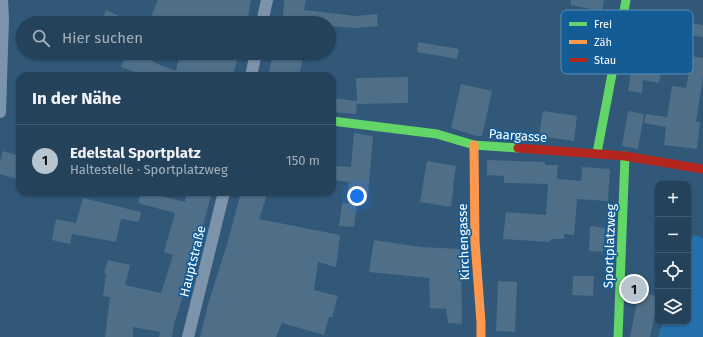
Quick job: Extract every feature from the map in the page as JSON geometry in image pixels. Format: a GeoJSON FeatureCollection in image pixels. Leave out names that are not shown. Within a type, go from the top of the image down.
{"type":"FeatureCollection","features":[{"type":"Feature","properties":{"kind":"street"},"geometry":{"type":"LineString","coordinates":[[0,112],[3,19],[2,0]]}},
{"type":"Feature","properties":{"kind":"street"},"geometry":{"type":"LineString","coordinates":[[264,16],[267,0]]}},
{"type":"Feature","properties":{"kind":"street"},"geometry":{"type":"LineString","coordinates":[[624,10],[626,0]]}},
{"type":"Feature","properties":{"kind":"street"},"geometry":{"type":"LineString","coordinates":[[252,72],[254,60]]}},
{"type":"Feature","properties":{"kind":"street"},"geometry":{"type":"LineString","coordinates":[[597,153],[612,74]]}},
{"type":"Feature","properties":{"kind":"street","name":"Paargasse"},"geometry":{"type":"LineString","coordinates":[[336,121],[437,134],[474,145],[597,153],[625,156],[703,169]]}},
{"type":"Feature","properties":{"kind":"street","name":"Kirchengasse"},"geometry":{"type":"LineString","coordinates":[[474,145],[475,241],[481,337]]}},
{"type":"Feature","properties":{"kind":"street","name":"Sportplatzweg"},"geometry":{"type":"LineString","coordinates":[[618,337],[625,156]]}},
{"type":"Feature","properties":{"kind":"street","name":"Hauptstraße"},"geometry":{"type":"LineString","coordinates":[[188,337],[223,196]]}},
{"type":"Feature","properties":{"kind":"shaded area"},"geometry":{"type":"Polygon","coordinates":[[[693,235],[703,238],[703,337],[658,337],[662,325],[691,325],[691,241],[693,235]]]}},
{"type":"Feature","properties":{"kind":"building"},"geometry":{"type":"Polygon","coordinates":[[[158,0],[251,0],[248,16],[151,16],[158,0]]]}},
{"type":"Feature","properties":{"kind":"building"},"geometry":{"type":"Polygon","coordinates":[[[284,0],[306,0],[304,10],[356,16],[377,14],[378,26],[355,28],[336,27],[336,16],[283,16],[284,0]]]}},
{"type":"Feature","properties":{"kind":"building"},"geometry":{"type":"Polygon","coordinates":[[[571,0],[604,0],[602,10],[571,5],[571,0]]]}},
{"type":"Feature","properties":{"kind":"building"},"geometry":{"type":"Polygon","coordinates":[[[106,10],[119,16],[104,16],[106,10]]]}},
{"type":"Feature","properties":{"kind":"building"},"geometry":{"type":"Polygon","coordinates":[[[693,24],[703,25],[703,37],[693,36],[693,24]]]}},
{"type":"Feature","properties":{"kind":"building"},"geometry":{"type":"Polygon","coordinates":[[[418,42],[459,49],[457,59],[417,52],[418,42]]]}},
{"type":"Feature","properties":{"kind":"building"},"geometry":{"type":"Polygon","coordinates":[[[693,56],[703,58],[703,77],[696,122],[700,122],[697,149],[664,145],[666,127],[644,123],[646,114],[667,117],[672,86],[686,88],[689,74],[693,74],[693,56]]]}},
{"type":"Feature","properties":{"kind":"building"},"geometry":{"type":"Polygon","coordinates":[[[124,60],[154,60],[153,62],[176,71],[178,60],[237,60],[234,72],[134,72],[121,67],[124,60]]]}},
{"type":"Feature","properties":{"kind":"building"},"geometry":{"type":"Polygon","coordinates":[[[271,60],[302,60],[300,72],[269,72],[271,60]]]}},
{"type":"Feature","properties":{"kind":"building"},"geometry":{"type":"Polygon","coordinates":[[[631,74],[660,74],[659,83],[643,80],[642,93],[628,91],[631,74]]]}},
{"type":"Feature","properties":{"kind":"building"},"geometry":{"type":"Polygon","coordinates":[[[408,77],[408,103],[357,104],[356,78],[408,77]]]}},
{"type":"Feature","properties":{"kind":"building"},"geometry":{"type":"Polygon","coordinates":[[[461,84],[492,91],[482,136],[476,136],[451,128],[461,84]]]}},
{"type":"Feature","properties":{"kind":"building"},"geometry":{"type":"Polygon","coordinates":[[[336,98],[357,101],[356,114],[336,112],[336,98]]]}},
{"type":"Feature","properties":{"kind":"building"},"geometry":{"type":"Polygon","coordinates":[[[543,111],[577,116],[574,141],[539,136],[543,111]]]}},
{"type":"Feature","properties":{"kind":"building"},"geometry":{"type":"Polygon","coordinates":[[[628,111],[644,114],[638,149],[622,146],[628,111]]]}},
{"type":"Feature","properties":{"kind":"building"},"geometry":{"type":"Polygon","coordinates":[[[354,133],[373,136],[368,195],[348,193],[349,182],[336,180],[336,166],[351,167],[354,133]]]}},
{"type":"Feature","properties":{"kind":"building"},"geometry":{"type":"Polygon","coordinates":[[[3,151],[16,155],[16,179],[0,174],[0,162],[3,151]]]}},
{"type":"Feature","properties":{"kind":"building"},"geometry":{"type":"Polygon","coordinates":[[[487,160],[545,162],[545,165],[558,165],[557,179],[581,181],[582,167],[610,169],[608,201],[577,199],[574,235],[564,234],[564,239],[553,239],[548,242],[503,239],[506,212],[546,215],[548,184],[504,183],[504,176],[487,175],[487,160]]]}},
{"type":"Feature","properties":{"kind":"building"},"geometry":{"type":"Polygon","coordinates":[[[427,161],[456,166],[451,207],[420,202],[427,161]]]}},
{"type":"Feature","properties":{"kind":"building"},"geometry":{"type":"Polygon","coordinates":[[[140,196],[162,196],[185,202],[186,196],[211,196],[189,277],[174,324],[172,337],[159,337],[160,332],[133,327],[133,337],[105,337],[110,297],[103,296],[106,273],[104,273],[108,260],[130,265],[125,285],[161,293],[173,255],[164,252],[175,213],[138,203],[140,196]]]}},
{"type":"Feature","properties":{"kind":"building"},"geometry":{"type":"Polygon","coordinates":[[[240,196],[267,196],[259,219],[340,235],[336,267],[318,262],[314,290],[338,296],[332,317],[329,317],[324,335],[282,323],[276,337],[200,337],[209,301],[228,241],[240,196]]]}},
{"type":"Feature","properties":{"kind":"building"},"geometry":{"type":"Polygon","coordinates":[[[83,198],[141,212],[139,222],[121,219],[116,242],[72,234],[70,244],[52,240],[56,219],[76,223],[83,198]]]}},
{"type":"Feature","properties":{"kind":"building"},"geometry":{"type":"Polygon","coordinates":[[[342,203],[357,204],[354,227],[339,226],[342,203]]]}},
{"type":"Feature","properties":{"kind":"building"},"geometry":{"type":"Polygon","coordinates":[[[590,226],[605,228],[603,252],[589,251],[590,226]]]}},
{"type":"Feature","properties":{"kind":"building"},"geometry":{"type":"Polygon","coordinates":[[[374,240],[421,247],[461,249],[462,324],[448,323],[446,309],[430,308],[429,278],[369,272],[374,240]]]}},
{"type":"Feature","properties":{"kind":"building"},"geometry":{"type":"Polygon","coordinates":[[[573,276],[594,276],[593,296],[572,295],[573,276]]]}},
{"type":"Feature","properties":{"kind":"building"},"geometry":{"type":"Polygon","coordinates":[[[498,281],[517,282],[515,332],[496,331],[498,281]]]}},
{"type":"Feature","properties":{"kind":"building"},"geometry":{"type":"Polygon","coordinates":[[[639,292],[655,295],[655,314],[650,337],[630,337],[639,292]]]}},
{"type":"Feature","properties":{"kind":"traffic: fast"},"geometry":{"type":"LineString","coordinates":[[624,10],[626,0]]}},
{"type":"Feature","properties":{"kind":"traffic: fast"},"geometry":{"type":"LineString","coordinates":[[597,153],[612,74]]}},
{"type":"Feature","properties":{"kind":"traffic: fast"},"geometry":{"type":"LineString","coordinates":[[336,121],[437,134],[474,145],[518,148]]}},
{"type":"Feature","properties":{"kind":"traffic: fast"},"geometry":{"type":"LineString","coordinates":[[618,337],[625,156]]}},
{"type":"Feature","properties":{"kind":"traffic: slow"},"geometry":{"type":"LineString","coordinates":[[474,145],[475,241],[481,337]]}},
{"type":"Feature","properties":{"kind":"traffic: jam"},"geometry":{"type":"LineString","coordinates":[[518,148],[625,156],[703,169]]}},
{"type":"Feature","properties":{"kind":"place","name":"Edelstal Sportplatz"},"geometry":{"type":"Point","coordinates":[634,289]}}]}
